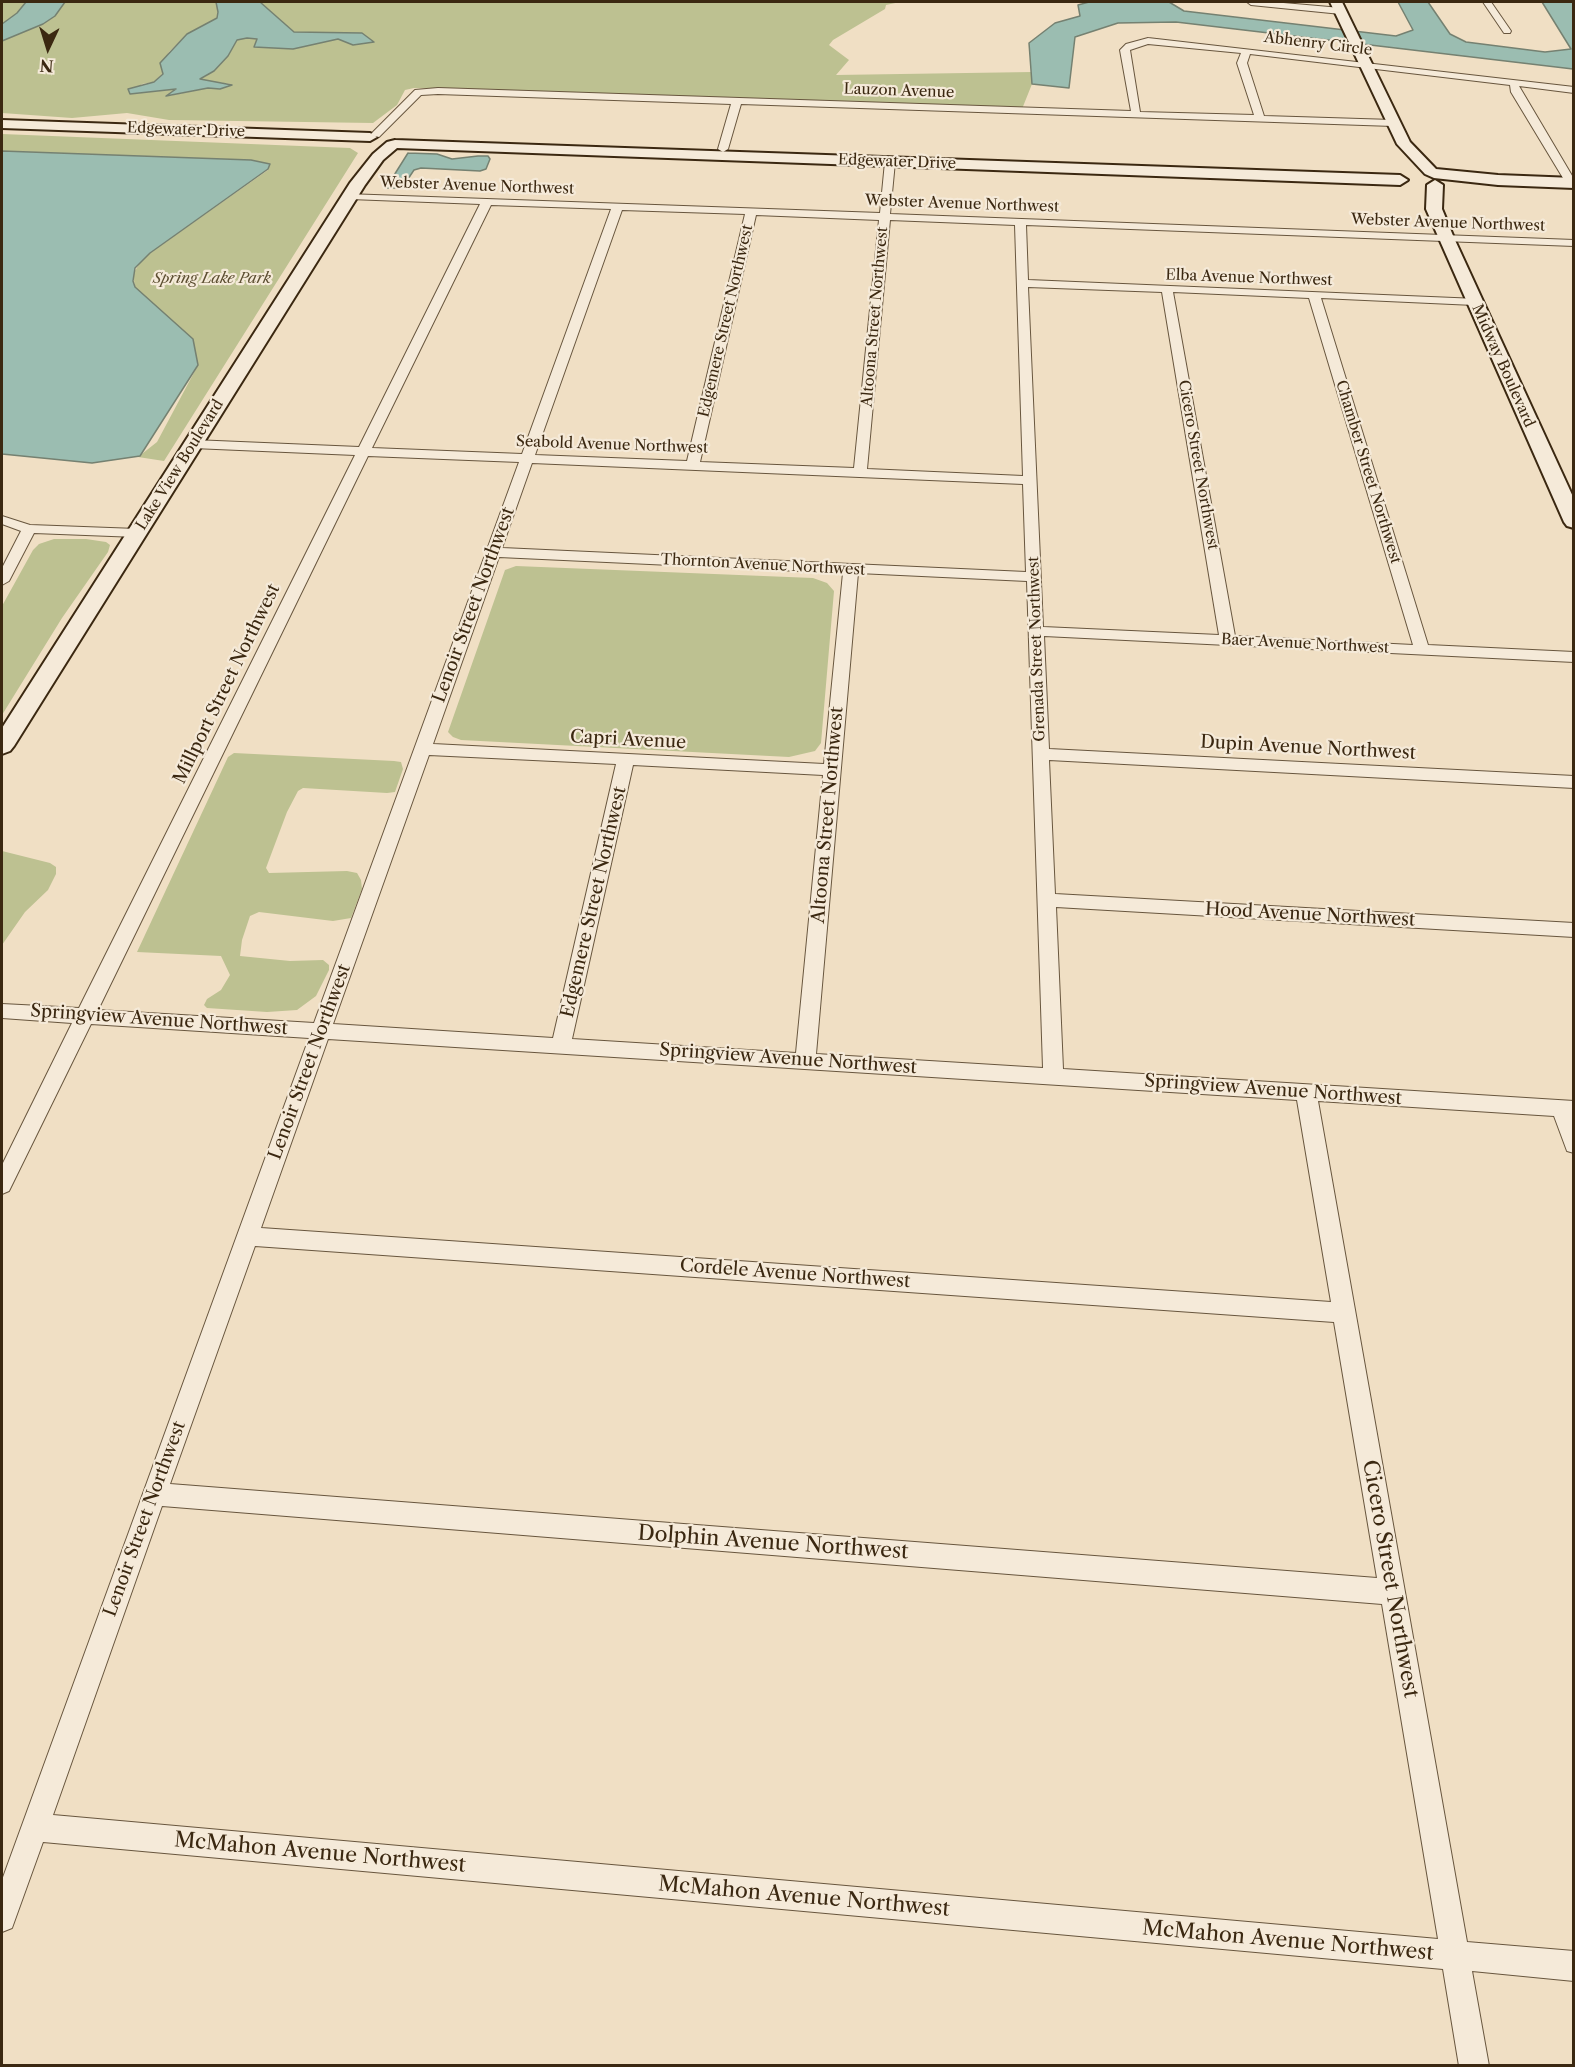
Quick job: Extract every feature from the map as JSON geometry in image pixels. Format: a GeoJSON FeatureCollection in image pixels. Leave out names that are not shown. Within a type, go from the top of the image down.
{"type":"FeatureCollection","features":[{"type":"Feature","properties":{"kind":"street"},"geometry":{"type":"LineString","coordinates":[[1251,2],[1339,6]]}},
{"type":"Feature","properties":{"kind":"street"},"geometry":{"type":"LineString","coordinates":[[1487,2],[1507,31]]}},
{"type":"Feature","properties":{"kind":"street","name":"Midway Boulevard"},"geometry":{"type":"LineString","coordinates":[[1339,6],[1434,209]]}},
{"type":"Feature","properties":{"kind":"street","name":"Abhenry Circle"},"geometry":{"type":"LineString","coordinates":[[1136,115],[1125,50],[1130,46],[1148,41],[1574,90]]}},
{"type":"Feature","properties":{"kind":"street"},"geometry":{"type":"LineString","coordinates":[[1246,51],[1242,63],[1260,119]]}},
{"type":"Feature","properties":{"kind":"street"},"geometry":{"type":"LineString","coordinates":[[1514,83],[1516,92],[1572,183]]}},
{"type":"Feature","properties":{"kind":"street","name":"Lauzon Avenue"},"geometry":{"type":"LineString","coordinates":[[370,140],[418,92],[438,91],[1393,123]]}},
{"type":"Feature","properties":{"kind":"street"},"geometry":{"type":"LineString","coordinates":[[723,149],[736,101]]}},
{"type":"Feature","properties":{"kind":"street"},"geometry":{"type":"LineString","coordinates":[[370,140],[378,147],[396,138],[408,103]]}},
{"type":"Feature","properties":{"kind":"street","name":"Edgewater Drive"},"geometry":{"type":"LineString","coordinates":[[2,124],[370,140]]}},
{"type":"Feature","properties":{"kind":"street"},"geometry":{"type":"LineString","coordinates":[[18,129],[34,127],[109,130],[118,128]]}},
{"type":"Feature","properties":{"kind":"street","name":"Edgewater Drive"},"geometry":{"type":"LineString","coordinates":[[2,129],[370,140]]}},
{"type":"Feature","properties":{"kind":"street","name":"Edgewater Drive"},"geometry":{"type":"LineString","coordinates":[[396,138],[723,149],[1418,179]]}},
{"type":"Feature","properties":{"kind":"street","name":"Edgewater Drive"},"geometry":{"type":"LineString","coordinates":[[396,138],[890,162],[1572,183]]}},
{"type":"Feature","properties":{"kind":"street","name":"Lake View Boulevard"},"geometry":{"type":"LineString","coordinates":[[2,746],[354,190],[379,156],[396,138]]}},
{"type":"Feature","properties":{"kind":"street","name":"Lake View Boulevard"},"geometry":{"type":"LineString","coordinates":[[354,190],[370,140]]}},
{"type":"Feature","properties":{"kind":"street","name":"Midway Boulevard"},"geometry":{"type":"LineString","coordinates":[[1404,144],[1405,157],[1434,209],[1474,301],[1567,494],[1574,522]]}},
{"type":"Feature","properties":{"kind":"street","name":"Altoona Street Northwest"},"geometry":{"type":"LineString","coordinates":[[860,473],[890,162]]}},
{"type":"Feature","properties":{"kind":"street","name":"Webster Avenue Northwest"},"geometry":{"type":"LineString","coordinates":[[354,190],[487,201],[1574,243]]}},
{"type":"Feature","properties":{"kind":"street","name":"Millport Street Northwest"},"geometry":{"type":"LineString","coordinates":[[2,1185],[487,201]]}},
{"type":"Feature","properties":{"kind":"street","name":"Lenoir Street Northwest"},"geometry":{"type":"LineString","coordinates":[[2,1918],[618,206]]}},
{"type":"Feature","properties":{"kind":"street","name":"Edgemere Street Northwest"},"geometry":{"type":"LineString","coordinates":[[693,465],[750,211]]}},
{"type":"Feature","properties":{"kind":"street","name":"Grenada Street Northwest"},"geometry":{"type":"LineString","coordinates":[[1020,222],[1053,1076]]}},
{"type":"Feature","properties":{"kind":"street","name":"Elba Avenue Northwest"},"geometry":{"type":"LineString","coordinates":[[1022,283],[1474,301]]}},
{"type":"Feature","properties":{"kind":"street","name":"Cicero Street Northwest"},"geometry":{"type":"LineString","coordinates":[[1167,290],[1228,640]]}},
{"type":"Feature","properties":{"kind":"street","name":"Chamber Street Northwest"},"geometry":{"type":"LineString","coordinates":[[1314,295],[1422,650]]}},
{"type":"Feature","properties":{"kind":"street","name":"Seabold Avenue Northwest"},"geometry":{"type":"LineString","coordinates":[[193,444],[1030,480]]}},
{"type":"Feature","properties":{"kind":"street"},"geometry":{"type":"LineString","coordinates":[[2,520],[29,529],[136,533]]}},
{"type":"Feature","properties":{"kind":"street"},"geometry":{"type":"LineString","coordinates":[[2,581],[29,529]]}},
{"type":"Feature","properties":{"kind":"street","name":"Thornton Avenue Northwest"},"geometry":{"type":"LineString","coordinates":[[493,552],[1034,577]]}},
{"type":"Feature","properties":{"kind":"street","name":"Altoona Street Northwest"},"geometry":{"type":"LineString","coordinates":[[805,1060],[851,569]]}},
{"type":"Feature","properties":{"kind":"street","name":"Baer Avenue Northwest"},"geometry":{"type":"LineString","coordinates":[[1036,631],[1574,657]]}},
{"type":"Feature","properties":{"kind":"street","name":"Capri Avenue"},"geometry":{"type":"LineString","coordinates":[[422,749],[832,770]]}},
{"type":"Feature","properties":{"kind":"street","name":"Dupin Avenue Northwest"},"geometry":{"type":"LineString","coordinates":[[1041,754],[1574,782]]}},
{"type":"Feature","properties":{"kind":"street","name":"Edgemere Street Northwest"},"geometry":{"type":"LineString","coordinates":[[561,1045],[626,759]]}},
{"type":"Feature","properties":{"kind":"street","name":"Hood Avenue Northwest"},"geometry":{"type":"LineString","coordinates":[[1046,900],[1574,930]]}},
{"type":"Feature","properties":{"kind":"street","name":"Springview Avenue Northwest"},"geometry":{"type":"LineString","coordinates":[[2,1011],[1568,1108]]}},
{"type":"Feature","properties":{"kind":"street","name":"Cicero Street Northwest"},"geometry":{"type":"LineString","coordinates":[[1306,1092],[1473,2066]]}},
{"type":"Feature","properties":{"kind":"street"},"geometry":{"type":"LineString","coordinates":[[1568,1108],[1574,1145]]}},
{"type":"Feature","properties":{"kind":"street","name":"Cordele Avenue Northwest"},"geometry":{"type":"LineString","coordinates":[[247,1236],[1344,1313]]}},
{"type":"Feature","properties":{"kind":"street","name":"Dolphin Avenue Northwest"},"geometry":{"type":"LineString","coordinates":[[154,1494],[1392,1592]]}},
{"type":"Feature","properties":{"kind":"street","name":"McMahon Avenue Northwest"},"geometry":{"type":"LineString","coordinates":[[34,1827],[1574,1966]]}},
{"type":"Feature","properties":{"kind":"green space"},"geometry":{"type":"Polygon","coordinates":[[[2,2],[26,2],[17,13],[2,24],[2,2]]]}},
{"type":"Feature","properties":{"kind":"green space"},"geometry":{"type":"Polygon","coordinates":[[[65,2],[216,2],[217,18],[187,34],[169,52],[161,68],[163,73],[154,82],[142,84],[131,94],[177,89],[168,96],[208,88],[220,89],[231,84],[200,80],[214,71],[228,56],[237,40],[257,39],[254,47],[293,49],[338,39],[353,45],[362,33],[294,32],[260,2],[900,2],[886,5],[885,9],[833,40],[829,45],[849,60],[836,75],[1032,72],[1032,84],[1022,109],[414,88],[405,90],[397,105],[373,123],[169,120],[127,113],[72,118],[2,113],[2,41],[43,24],[55,16],[65,2]]]}},
{"type":"Feature","properties":{"kind":"green space","name":"Spring Lake Park"},"geometry":{"type":"Polygon","coordinates":[[[2,134],[350,148],[358,153],[164,461],[138,457],[157,442],[198,365],[135,287],[133,274],[141,261],[150,253],[268,170],[270,164],[251,160],[2,151],[2,134]]]}},
{"type":"Feature","properties":{"kind":"green space"},"geometry":{"type":"Polygon","coordinates":[[[54,539],[86,539],[106,542],[110,545],[108,552],[62,618],[2,715],[2,606],[33,550],[39,544],[54,539]]]}},
{"type":"Feature","properties":{"kind":"green space"},"geometry":{"type":"Polygon","coordinates":[[[516,566],[813,578],[827,583],[834,591],[821,743],[815,751],[789,757],[461,740],[453,737],[448,732],[505,570],[516,566]]]}},
{"type":"Feature","properties":{"kind":"green space"},"geometry":{"type":"Polygon","coordinates":[[[234,753],[394,761],[401,762],[403,769],[395,792],[303,788],[298,791],[287,812],[266,868],[269,873],[347,871],[357,873],[362,889],[351,918],[333,921],[259,912],[250,916],[242,940],[240,956],[290,961],[323,960],[329,965],[329,970],[316,996],[297,1010],[267,1012],[207,1008],[204,1005],[207,999],[221,990],[230,975],[221,956],[137,952],[228,757],[234,753]]]}},
{"type":"Feature","properties":{"kind":"green space"},"geometry":{"type":"Polygon","coordinates":[[[2,851],[50,863],[56,867],[56,874],[48,890],[25,912],[2,945],[2,851]]]}},
{"type":"Feature","properties":{"kind":"water"},"geometry":{"type":"Polygon","coordinates":[[[26,2],[65,2],[55,16],[43,24],[2,41],[2,24],[17,13],[26,2]]]}},
{"type":"Feature","properties":{"kind":"water"},"geometry":{"type":"Polygon","coordinates":[[[216,2],[260,2],[294,32],[362,33],[374,42],[353,45],[338,39],[293,49],[254,47],[257,39],[237,40],[228,56],[214,71],[200,79],[232,85],[220,89],[208,88],[166,96],[176,89],[130,94],[128,89],[154,82],[163,74],[160,63],[187,34],[217,18],[216,2]]]}},
{"type":"Feature","properties":{"kind":"water"},"geometry":{"type":"Polygon","coordinates":[[[1089,2],[1169,2],[1184,11],[1396,36],[1413,30],[1398,2],[1428,2],[1450,34],[1466,42],[1545,52],[1571,49],[1542,2],[1573,2],[1573,69],[1176,22],[1118,23],[1075,37],[1069,88],[1032,84],[1029,43],[1055,23],[1080,16],[1078,5],[1089,2]]]}},
{"type":"Feature","properties":{"kind":"water"},"geometry":{"type":"Polygon","coordinates":[[[2,151],[251,160],[270,164],[268,169],[150,253],[135,268],[133,281],[135,287],[193,339],[198,365],[140,456],[92,463],[2,454],[2,151]]]}},
{"type":"Feature","properties":{"kind":"water"},"geometry":{"type":"Polygon","coordinates":[[[408,153],[437,154],[452,159],[488,156],[490,159],[486,169],[480,171],[421,168],[414,170],[402,188],[386,188],[408,153]]]}}]}
